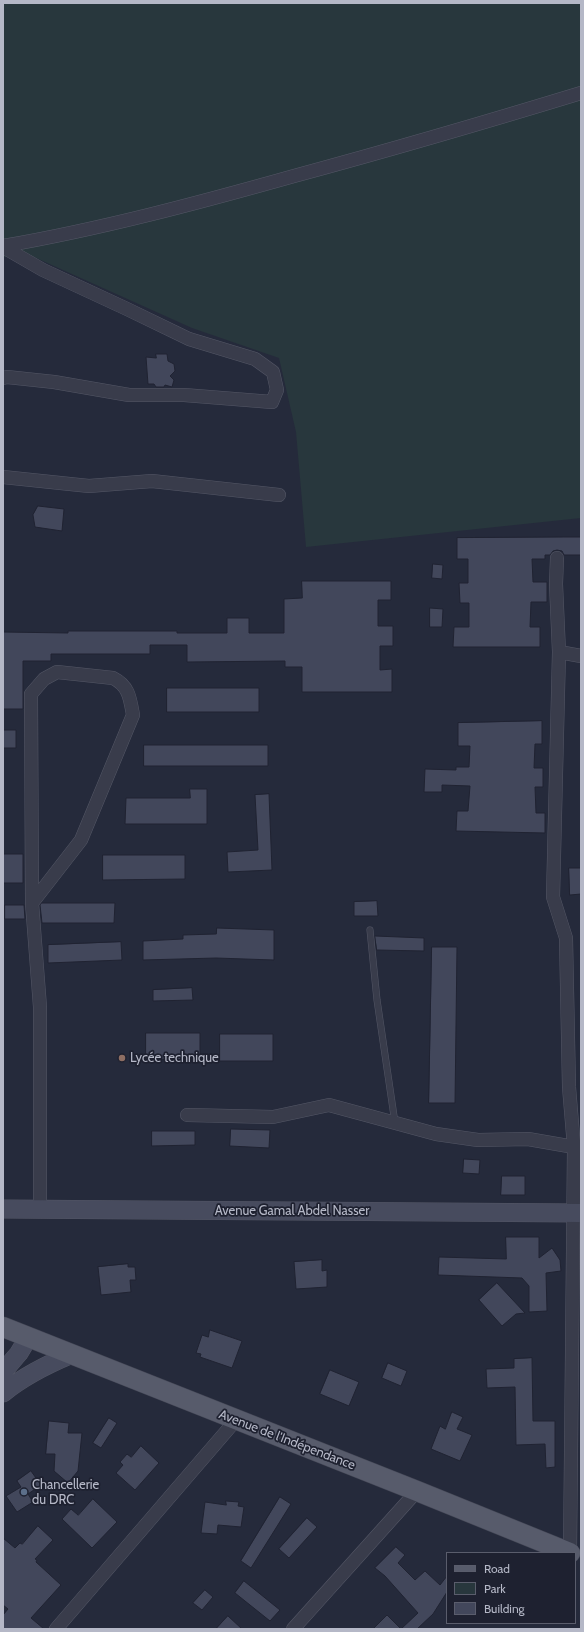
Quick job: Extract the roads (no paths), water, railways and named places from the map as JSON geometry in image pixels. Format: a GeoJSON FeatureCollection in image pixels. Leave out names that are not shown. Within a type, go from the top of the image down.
{"type":"FeatureCollection","features":[{"type":"Feature","properties":{"kind":"main road","name":"Avenue de l'Indépendance"},"geometry":{"type":"LineString","coordinates":[[3,1327],[568,1552]]}},
{"type":"Feature","properties":{"kind":"street"},"geometry":{"type":"LineString","coordinates":[[3,246],[41,239],[203,201],[468,128],[581,93]]}},
{"type":"Feature","properties":{"kind":"street"},"geometry":{"type":"LineString","coordinates":[[3,246],[43,270],[189,339],[255,359],[273,372],[277,390],[272,402],[184,395],[129,395],[54,382],[3,378]]}},
{"type":"Feature","properties":{"kind":"street"},"geometry":{"type":"LineString","coordinates":[[3,477],[89,486],[152,481],[279,495]]}},
{"type":"Feature","properties":{"kind":"street"},"geometry":{"type":"LineString","coordinates":[[557,558],[556,584],[559,652],[553,897],[566,938],[569,1087],[578,1148],[570,1552]]}},
{"type":"Feature","properties":{"kind":"street"},"geometry":{"type":"LineString","coordinates":[[559,652],[581,656]]}},
{"type":"Feature","properties":{"kind":"street"},"geometry":{"type":"LineString","coordinates":[[32,903],[81,840],[133,715],[130,695],[121,682],[113,678],[58,672],[44,679],[31,694],[32,903],[40,1007],[40,1208]]}},
{"type":"Feature","properties":{"kind":"street"},"geometry":{"type":"LineString","coordinates":[[187,1115],[273,1117],[329,1105],[436,1134],[478,1140],[528,1139],[578,1148]]}},
{"type":"Feature","properties":{"kind":"street","name":"Avenue Gamal Abdel Nasser"},"geometry":{"type":"LineString","coordinates":[[3,1209],[40,1208],[577,1213]]}},
{"type":"Feature","properties":{"kind":"street"},"geometry":{"type":"LineString","coordinates":[[3,1372],[19,1353],[28,1338]]}},
{"type":"Feature","properties":{"kind":"street"},"geometry":{"type":"LineString","coordinates":[[3,1393],[19,1380],[70,1354]]}},
{"type":"Feature","properties":{"kind":"street"},"geometry":{"type":"LineString","coordinates":[[56,1629],[236,1420]]}},
{"type":"Feature","properties":{"kind":"street"},"geometry":{"type":"LineString","coordinates":[[293,1629],[417,1491]]}},
{"type":"Feature","properties":{"kind":"lane"},"geometry":{"type":"LineString","coordinates":[[370,930],[377,1000],[395,1123]]}},
{"type":"Feature","properties":{"kind":"place","name":"Lycée technique"},"geometry":{"type":"Point","coordinates":[122,1058]}},
{"type":"Feature","properties":{"kind":"place","name":"Chancellerie du DRC"},"geometry":{"type":"Point","coordinates":[24,1492]}}]}
